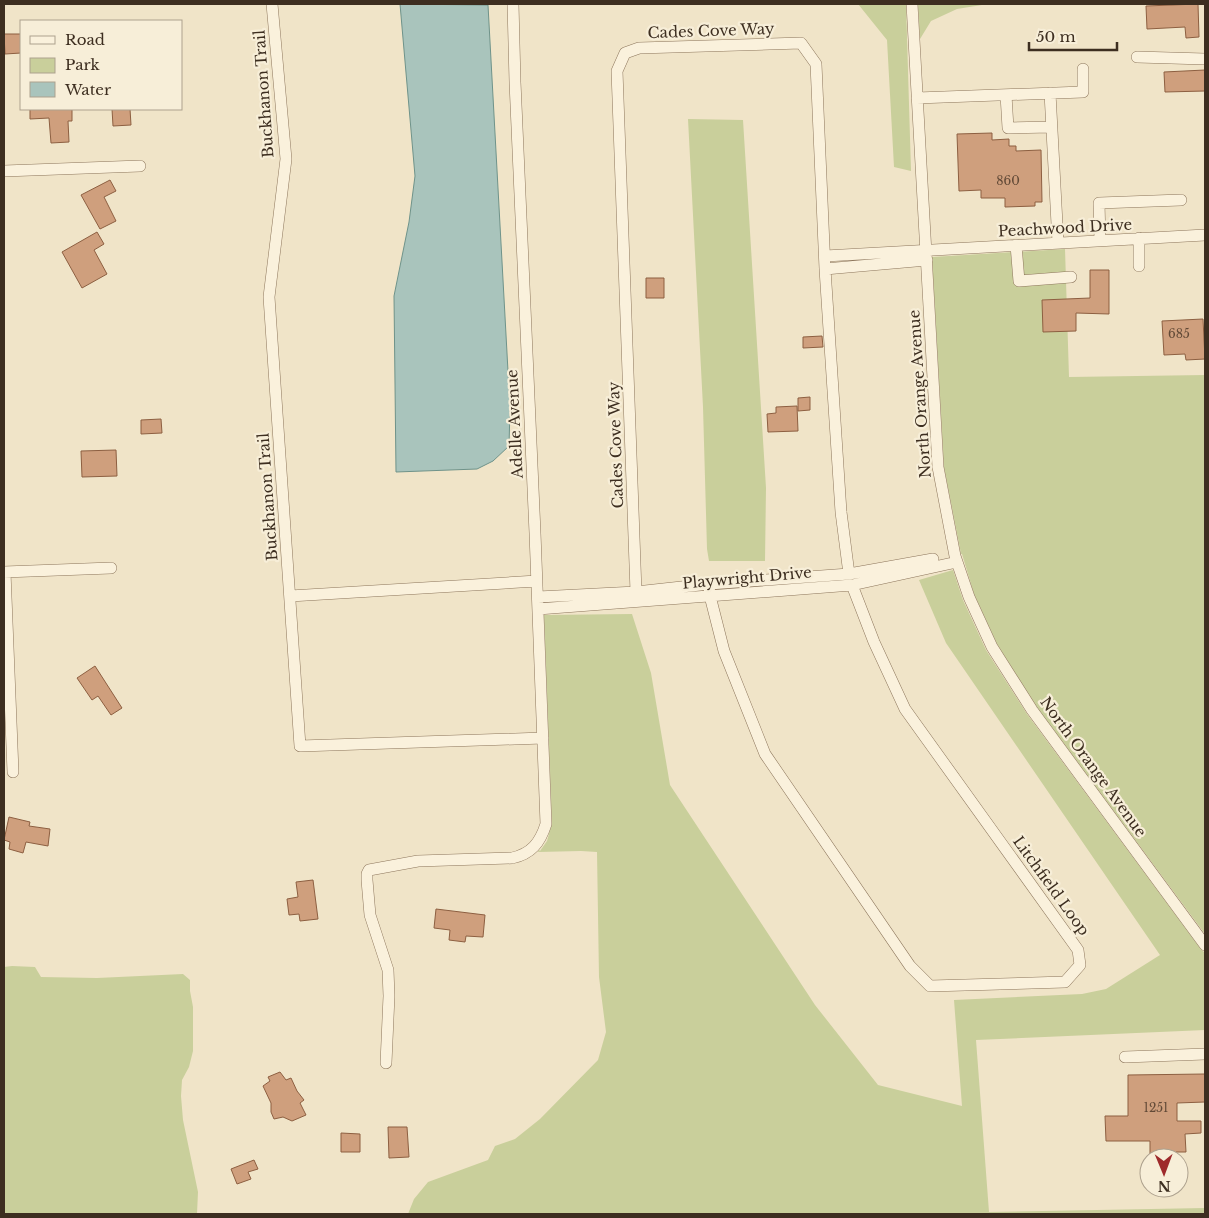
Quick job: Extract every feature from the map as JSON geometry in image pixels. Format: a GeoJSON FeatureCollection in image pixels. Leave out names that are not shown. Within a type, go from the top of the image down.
{"type":"FeatureCollection","features":[{"type":"Feature","properties":{"kind":"street","name":"Buckhanon Trail"},"geometry":{"type":"LineString","coordinates":[[272,4],[286,159],[269,297],[300,746],[543,738]]}},
{"type":"Feature","properties":{"kind":"street","name":"Adelle Avenue"},"geometry":{"type":"LineString","coordinates":[[386,1063],[389,996],[388,970],[370,915],[367,880],[369,870],[418,861],[512,858],[521,856],[530,851],[538,841],[546,824],[512,4]]}},
{"type":"Feature","properties":{"kind":"street","name":"North Orange Avenue"},"geometry":{"type":"LineString","coordinates":[[912,4],[938,467],[956,559],[969,597],[992,647],[1032,710],[1205,944]]}},
{"type":"Feature","properties":{"kind":"street","name":"Cades Cove Way"},"geometry":{"type":"LineString","coordinates":[[636,592],[617,71],[625,53],[639,48],[801,43],[816,64],[825,269],[841,512],[851,580]]}},
{"type":"Feature","properties":{"kind":"street"},"geometry":{"type":"LineString","coordinates":[[1137,57],[1205,58]]}},
{"type":"Feature","properties":{"kind":"street"},"geometry":{"type":"LineString","coordinates":[[917,98],[1083,92],[1083,69]]}},
{"type":"Feature","properties":{"kind":"street"},"geometry":{"type":"LineString","coordinates":[[1050,93],[1058,243]]}},
{"type":"Feature","properties":{"kind":"street"},"geometry":{"type":"LineString","coordinates":[[1006,95],[1008,128],[1051,127]]}},
{"type":"Feature","properties":{"kind":"street"},"geometry":{"type":"LineString","coordinates":[[4,171],[140,166]]}},
{"type":"Feature","properties":{"kind":"street"},"geometry":{"type":"LineString","coordinates":[[1100,240],[1099,203],[1181,200]]}},
{"type":"Feature","properties":{"kind":"street","name":"Peachwood Drive"},"geometry":{"type":"LineString","coordinates":[[926,255],[1016,245],[1205,235]]}},
{"type":"Feature","properties":{"kind":"street"},"geometry":{"type":"LineString","coordinates":[[1139,238],[1139,266]]}},
{"type":"Feature","properties":{"kind":"street"},"geometry":{"type":"LineString","coordinates":[[1016,245],[1019,280],[1071,277]]}},
{"type":"Feature","properties":{"kind":"street"},"geometry":{"type":"LineString","coordinates":[[825,256],[926,255]]}},
{"type":"Feature","properties":{"kind":"street"},"geometry":{"type":"LineString","coordinates":[[825,269],[926,255]]}},
{"type":"Feature","properties":{"kind":"street","name":"Playwright Drive"},"geometry":{"type":"LineString","coordinates":[[538,603],[851,580],[956,559]]}},
{"type":"Feature","properties":{"kind":"street"},"geometry":{"type":"LineString","coordinates":[[13,772],[4,572],[110,568]]}},
{"type":"Feature","properties":{"kind":"street","name":"Litchfield Loop"},"geometry":{"type":"LineString","coordinates":[[709,590],[724,651],[765,754],[910,966],[930,986],[1065,982],[1080,965],[1078,950],[905,709],[874,642],[851,580]]}},
{"type":"Feature","properties":{"kind":"street"},"geometry":{"type":"LineString","coordinates":[[290,596],[537,582]]}},
{"type":"Feature","properties":{"kind":"street","name":"Playwright Drive"},"geometry":{"type":"LineString","coordinates":[[538,603],[636,592],[709,590]]}},
{"type":"Feature","properties":{"kind":"street"},"geometry":{"type":"LineString","coordinates":[[1125,1057],[1205,1054]]}},
{"type":"Feature","properties":{"kind":"green space"},"geometry":{"type":"Polygon","coordinates":[[[858,4],[906,4],[911,171],[894,167],[887,40],[858,4]]]}},
{"type":"Feature","properties":{"kind":"green space"},"geometry":{"type":"Polygon","coordinates":[[[918,4],[988,4],[957,9],[931,21],[920,39],[918,4]]]}},
{"type":"Feature","properties":{"kind":"green space"},"geometry":{"type":"Polygon","coordinates":[[[688,119],[743,120],[766,488],[765,561],[709,561],[688,119]]]}},
{"type":"Feature","properties":{"kind":"green space"},"geometry":{"type":"Polygon","coordinates":[[[1065,249],[1069,377],[1205,375],[1205,934],[1036,706],[997,644],[974,594],[961,554],[944,467],[932,257],[1065,249]]]}},
{"type":"Feature","properties":{"kind":"green space"},"geometry":{"type":"Polygon","coordinates":[[[953,570],[963,600],[986,650],[1027,714],[1205,953],[1205,1030],[976,1040],[989,1212],[1205,1208],[1205,1214],[408,1214],[414,1199],[428,1182],[488,1160],[495,1146],[515,1139],[540,1119],[598,1060],[606,1032],[599,977],[597,852],[538,852],[547,841],[552,823],[544,615],[632,614],[651,673],[670,785],[815,1005],[878,1085],[962,1106],[954,1000],[1082,994],[1106,989],[1160,955],[946,643],[919,580],[953,570]]]}},
{"type":"Feature","properties":{"kind":"green space"},"geometry":{"type":"Polygon","coordinates":[[[4,967],[35,967],[41,977],[97,978],[183,974],[190,980],[193,1007],[193,1051],[189,1067],[182,1080],[181,1096],[183,1120],[198,1192],[197,1214],[4,1214],[4,967]]]}},
{"type":"Feature","properties":{"kind":"water"},"geometry":{"type":"Polygon","coordinates":[[[400,4],[488,5],[510,408],[509,446],[493,461],[477,469],[396,472],[394,296],[409,222],[415,176],[400,4]]]}},
{"type":"Feature","properties":{"kind":"building"},"geometry":{"type":"Polygon","coordinates":[[[1198,4],[1199,37],[1186,38],[1185,27],[1147,29],[1146,6],[1198,4]]]}},
{"type":"Feature","properties":{"kind":"building"},"geometry":{"type":"Polygon","coordinates":[[[4,34],[20,34],[20,53],[5,54],[4,34]]]}},
{"type":"Feature","properties":{"kind":"building"},"geometry":{"type":"Polygon","coordinates":[[[1205,70],[1205,91],[1165,92],[1164,72],[1205,70]]]}},
{"type":"Feature","properties":{"kind":"building"},"geometry":{"type":"Polygon","coordinates":[[[30,110],[72,110],[72,121],[68,121],[69,142],[51,143],[49,118],[30,119],[30,110]]]}},
{"type":"Feature","properties":{"kind":"building"},"geometry":{"type":"Polygon","coordinates":[[[112,110],[130,110],[131,125],[113,126],[112,110]]]}},
{"type":"Feature","properties":{"kind":"building"},"geometry":{"type":"Polygon","coordinates":[[[992,133],[992,140],[1009,139],[1009,146],[1016,146],[1016,151],[1041,150],[1042,202],[1035,202],[1035,206],[1005,207],[1005,198],[981,198],[981,190],[959,191],[957,134],[992,133]]]}},
{"type":"Feature","properties":{"kind":"building"},"geometry":{"type":"Polygon","coordinates":[[[110,180],[116,191],[104,197],[116,221],[100,229],[81,195],[110,180]]]}},
{"type":"Feature","properties":{"kind":"building"},"geometry":{"type":"Polygon","coordinates":[[[97,232],[104,244],[94,250],[107,274],[82,288],[62,252],[97,232]]]}},
{"type":"Feature","properties":{"kind":"building"},"geometry":{"type":"Polygon","coordinates":[[[1090,270],[1109,270],[1109,314],[1076,313],[1076,331],[1043,332],[1042,300],[1090,298],[1090,270]]]}},
{"type":"Feature","properties":{"kind":"building"},"geometry":{"type":"Polygon","coordinates":[[[646,278],[664,278],[664,298],[646,298],[646,278]]]}},
{"type":"Feature","properties":{"kind":"building"},"geometry":{"type":"Polygon","coordinates":[[[1203,319],[1205,359],[1186,360],[1185,354],[1164,355],[1162,321],[1203,319]]]}},
{"type":"Feature","properties":{"kind":"building"},"geometry":{"type":"Polygon","coordinates":[[[822,336],[823,347],[803,348],[803,337],[822,336]]]}},
{"type":"Feature","properties":{"kind":"building"},"geometry":{"type":"Polygon","coordinates":[[[810,397],[810,410],[798,411],[798,398],[810,397]]]}},
{"type":"Feature","properties":{"kind":"building"},"geometry":{"type":"Polygon","coordinates":[[[797,406],[798,431],[768,432],[767,414],[776,413],[776,407],[797,406]]]}},
{"type":"Feature","properties":{"kind":"building"},"geometry":{"type":"Polygon","coordinates":[[[161,419],[162,433],[141,434],[141,420],[161,419]]]}},
{"type":"Feature","properties":{"kind":"building"},"geometry":{"type":"Polygon","coordinates":[[[116,450],[117,476],[82,477],[81,451],[116,450]]]}},
{"type":"Feature","properties":{"kind":"building"},"geometry":{"type":"Polygon","coordinates":[[[95,666],[122,708],[111,715],[98,696],[92,700],[77,678],[95,666]]]}},
{"type":"Feature","properties":{"kind":"building"},"geometry":{"type":"Polygon","coordinates":[[[9,817],[30,822],[29,826],[50,829],[48,846],[26,842],[23,853],[9,849],[10,842],[4,840],[9,817]]]}},
{"type":"Feature","properties":{"kind":"building"},"geometry":{"type":"Polygon","coordinates":[[[313,880],[318,919],[300,921],[299,914],[289,915],[287,899],[298,897],[296,882],[313,880]]]}},
{"type":"Feature","properties":{"kind":"building"},"geometry":{"type":"Polygon","coordinates":[[[436,909],[485,915],[483,937],[466,936],[465,942],[449,940],[450,930],[434,928],[436,909]]]}},
{"type":"Feature","properties":{"kind":"building"},"geometry":{"type":"Polygon","coordinates":[[[280,1072],[286,1080],[291,1078],[304,1100],[300,1103],[306,1115],[292,1121],[283,1117],[274,1119],[271,1112],[271,1103],[263,1086],[270,1081],[268,1077],[280,1072]]]}},
{"type":"Feature","properties":{"kind":"building"},"geometry":{"type":"Polygon","coordinates":[[[1205,1074],[1205,1102],[1177,1103],[1177,1121],[1201,1121],[1201,1133],[1185,1134],[1186,1148],[1150,1148],[1150,1141],[1106,1141],[1105,1116],[1128,1116],[1128,1075],[1205,1074]]]}},
{"type":"Feature","properties":{"kind":"building"},"geometry":{"type":"Polygon","coordinates":[[[388,1127],[407,1127],[409,1157],[389,1158],[388,1127]]]}},
{"type":"Feature","properties":{"kind":"building"},"geometry":{"type":"Polygon","coordinates":[[[341,1133],[360,1134],[360,1152],[341,1152],[341,1133]]]}},
{"type":"Feature","properties":{"kind":"building"},"geometry":{"type":"Polygon","coordinates":[[[254,1160],[258,1169],[248,1172],[251,1179],[237,1184],[231,1169],[254,1160]]]}}]}
